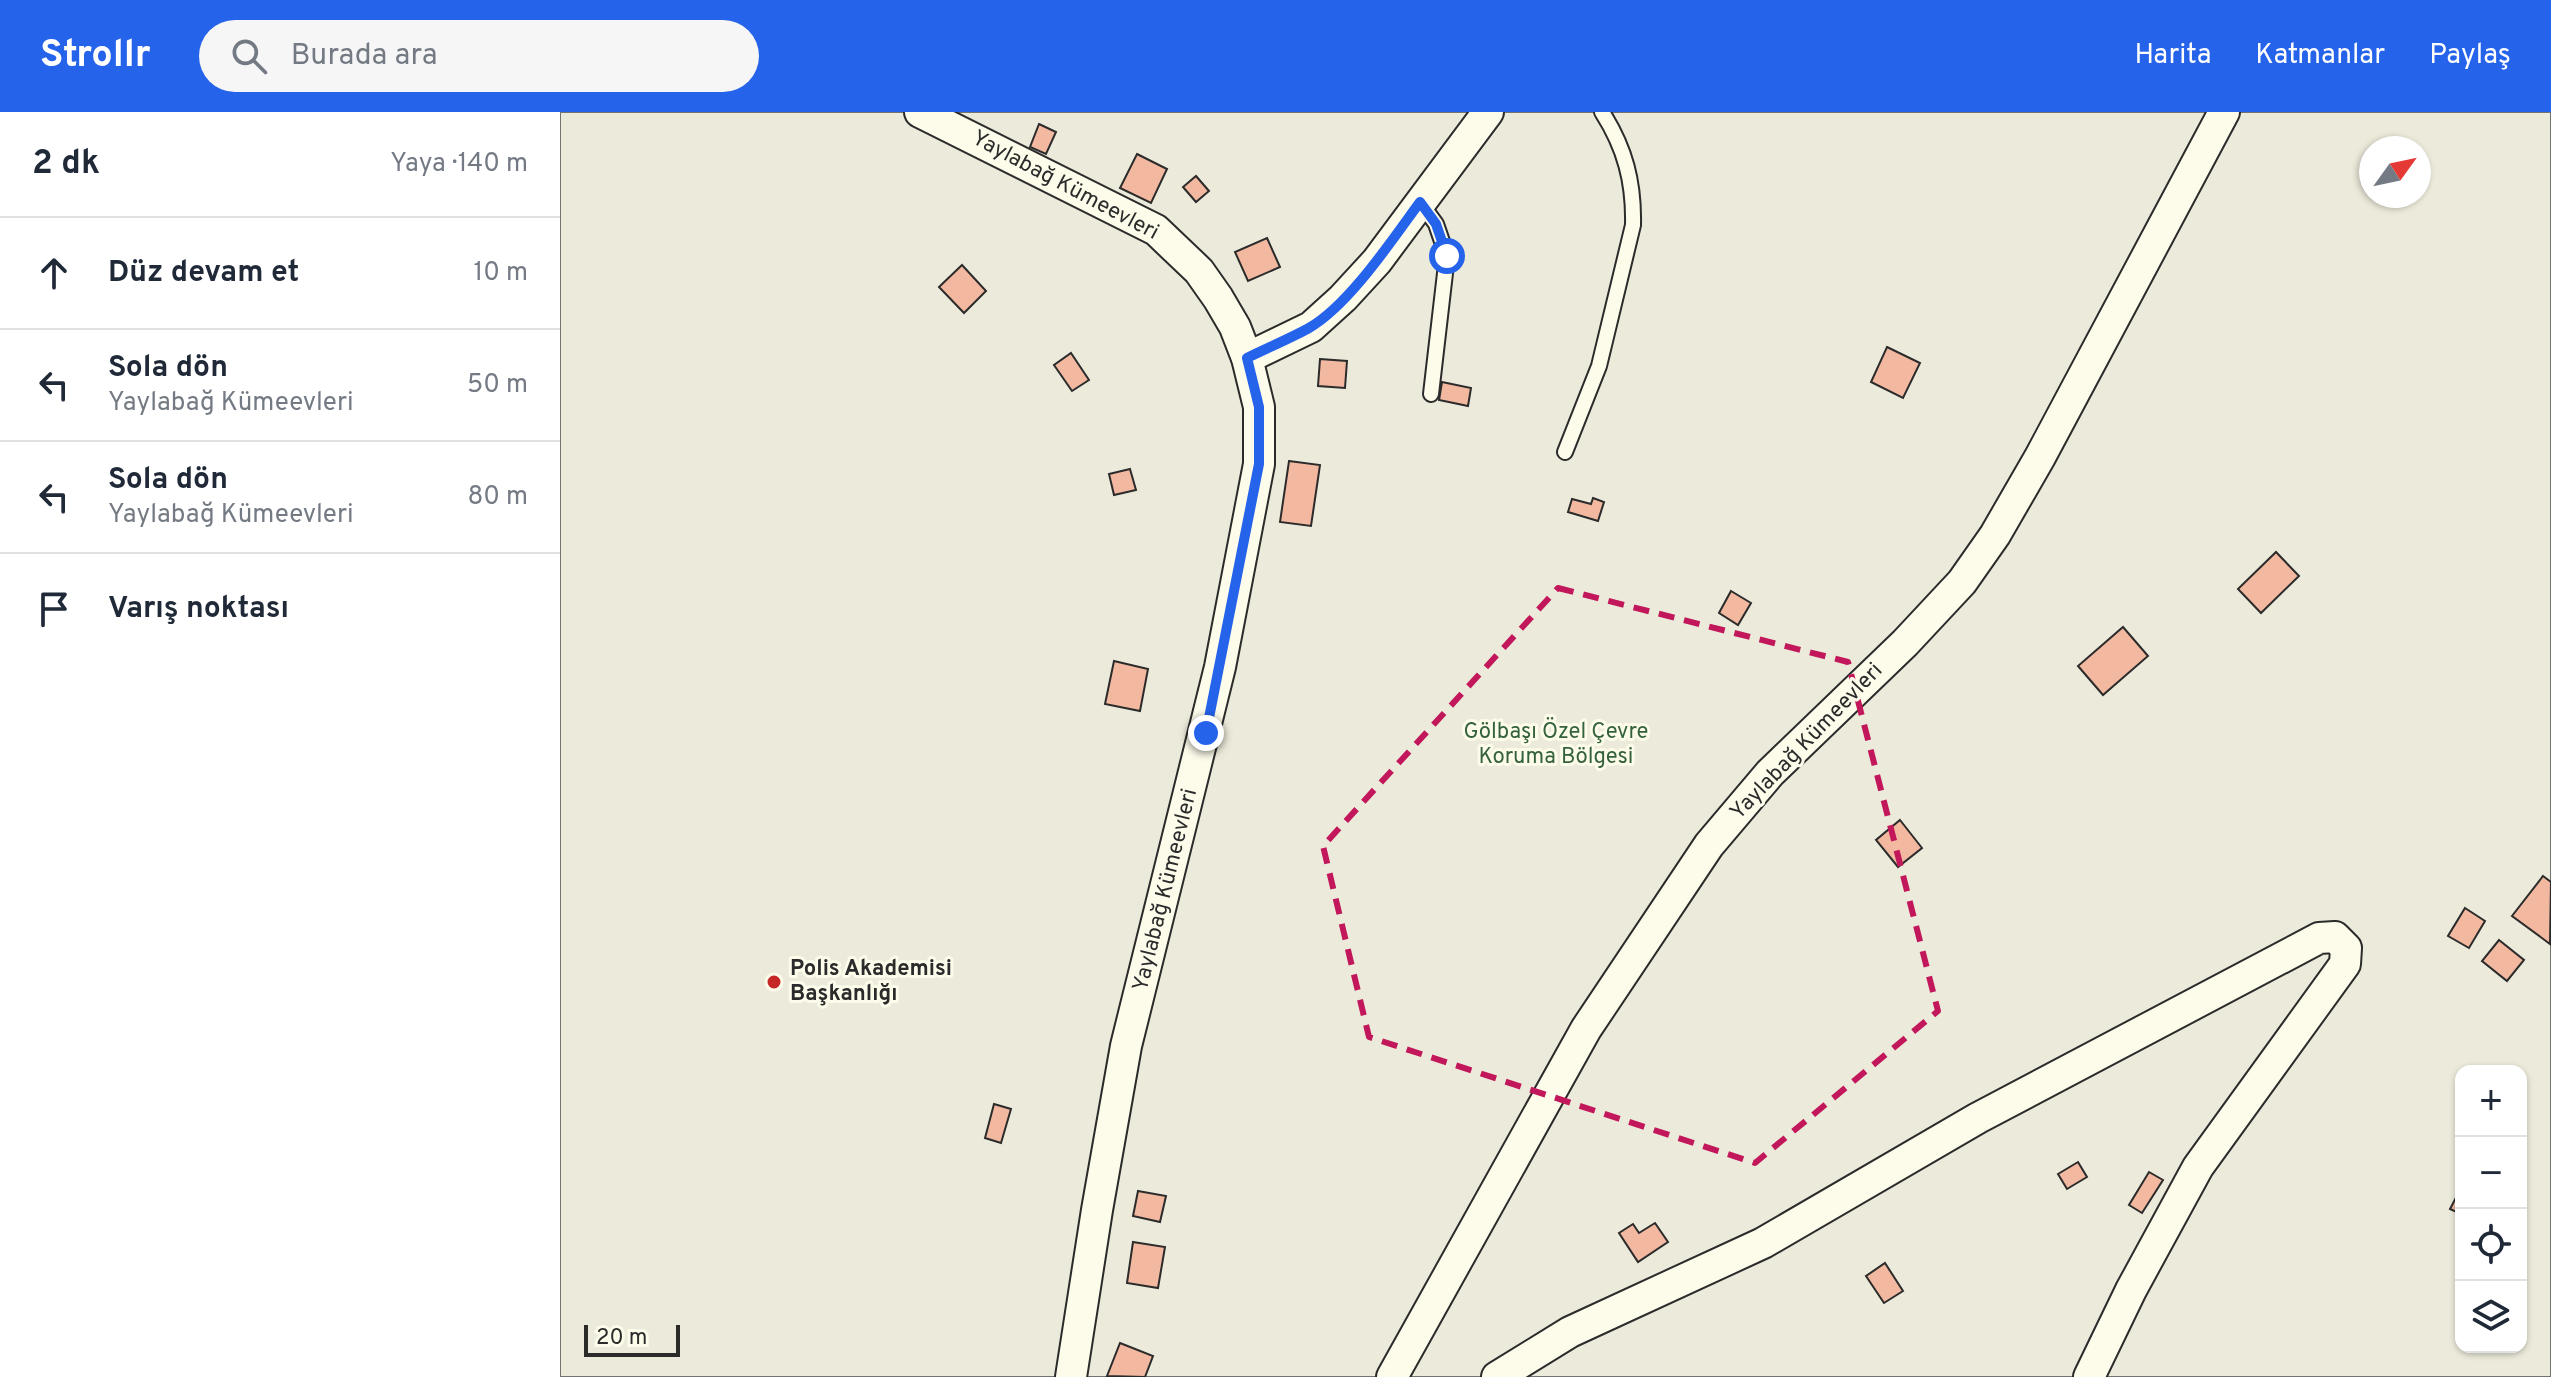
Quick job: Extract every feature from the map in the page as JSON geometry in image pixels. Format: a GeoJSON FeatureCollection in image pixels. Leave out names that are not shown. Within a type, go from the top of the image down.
{"type":"FeatureCollection","features":[{"type":"Feature","properties":{"kind":"street","name":"Yaylabağ Kümeevleri"},"geometry":{"type":"LineString","coordinates":[[920,112],[1156,230],[1199,271],[1235,327],[1247,358],[1259,407],[1259,464],[1206,733],[1126,1046],[1071,1377]]}},
{"type":"Feature","properties":{"kind":"street"},"geometry":{"type":"LineString","coordinates":[[1247,358],[1311,327],[1343,298],[1377,261],[1488,112]]}},
{"type":"Feature","properties":{"kind":"street","name":"Yaylabağ Kümeevleri"},"geometry":{"type":"LineString","coordinates":[[1392,1377],[1586,1029],[1709,845],[1770,773],[1962,582],[1995,535],[2047,444],[2224,112]]}},
{"type":"Feature","properties":{"kind":"street"},"geometry":{"type":"LineString","coordinates":[[1497,1377],[1581,1327],[1763,1243],[1978,1118],[2319,938],[2335,937],[2346,948],[2345,964],[2198,1167],[2131,1290],[2089,1377]]}},
{"type":"Feature","properties":{"kind":"lane"},"geometry":{"type":"LineString","coordinates":[[1565,452],[1599,366],[1633,225],[1632,189],[1625,154],[1602,112]]}},
{"type":"Feature","properties":{"kind":"lane"},"geometry":{"type":"LineString","coordinates":[[1420,202],[1436,224],[1447,256],[1431,394]]}},
{"type":"Feature","properties":{"kind":"highlighted area"},"geometry":{"type":"Polygon","coordinates":[[[1558,588],[1848,662],[1938,1011],[1755,1163],[1369,1037],[1323,846],[1558,588]]]}},
{"type":"Feature","properties":{"kind":"green space","name":"Gölbaşı Özel Çevre Koruma Bölgesi"},"geometry":{"type":"Polygon","coordinates":[[[560,112],[2551,112],[2551,1377],[560,1377],[560,112]]]}},
{"type":"Feature","properties":{"kind":"building"},"geometry":{"type":"Polygon","coordinates":[[[1039,124],[1056,132],[1046,154],[1030,147],[1039,124]]]}},
{"type":"Feature","properties":{"kind":"building"},"geometry":{"type":"Polygon","coordinates":[[[1137,154],[1167,169],[1151,203],[1120,188],[1137,154]]]}},
{"type":"Feature","properties":{"kind":"building"},"geometry":{"type":"Polygon","coordinates":[[[1196,176],[1209,191],[1196,202],[1183,187],[1196,176]]]}},
{"type":"Feature","properties":{"kind":"building"},"geometry":{"type":"Polygon","coordinates":[[[1267,238],[1280,267],[1248,281],[1235,252],[1267,238]]]}},
{"type":"Feature","properties":{"kind":"building"},"geometry":{"type":"Polygon","coordinates":[[[962,265],[986,291],[964,313],[939,287],[962,265]]]}},
{"type":"Feature","properties":{"kind":"building"},"geometry":{"type":"Polygon","coordinates":[[[1887,347],[1920,363],[1903,398],[1871,382],[1887,347]]]}},
{"type":"Feature","properties":{"kind":"building"},"geometry":{"type":"Polygon","coordinates":[[[1071,353],[1089,380],[1072,391],[1054,365],[1071,353]]]}},
{"type":"Feature","properties":{"kind":"building"},"geometry":{"type":"Polygon","coordinates":[[[1320,359],[1347,361],[1345,388],[1318,386],[1320,359]]]}},
{"type":"Feature","properties":{"kind":"building"},"geometry":{"type":"Polygon","coordinates":[[[1442,382],[1471,388],[1468,406],[1439,400],[1442,382]]]}},
{"type":"Feature","properties":{"kind":"building"},"geometry":{"type":"Polygon","coordinates":[[[1289,461],[1320,465],[1311,526],[1280,522],[1289,461]]]}},
{"type":"Feature","properties":{"kind":"building"},"geometry":{"type":"Polygon","coordinates":[[[1130,469],[1136,490],[1114,495],[1109,474],[1130,469]]]}},
{"type":"Feature","properties":{"kind":"building"},"geometry":{"type":"Polygon","coordinates":[[[1593,498],[1604,502],[1598,521],[1568,512],[1572,499],[1591,504],[1593,498]]]}},
{"type":"Feature","properties":{"kind":"building"},"geometry":{"type":"Polygon","coordinates":[[[2276,552],[2299,576],[2261,613],[2238,589],[2276,552]]]}},
{"type":"Feature","properties":{"kind":"building"},"geometry":{"type":"Polygon","coordinates":[[[1731,591],[1751,603],[1738,625],[1719,613],[1731,591]]]}},
{"type":"Feature","properties":{"kind":"building"},"geometry":{"type":"Polygon","coordinates":[[[2123,627],[2148,656],[2103,695],[2078,666],[2123,627]]]}},
{"type":"Feature","properties":{"kind":"building"},"geometry":{"type":"Polygon","coordinates":[[[1114,661],[1148,669],[1140,711],[1105,704],[1114,661]]]}},
{"type":"Feature","properties":{"kind":"building"},"geometry":{"type":"Polygon","coordinates":[[[1900,820],[1922,848],[1898,867],[1876,840],[1900,820]]]}},
{"type":"Feature","properties":{"kind":"building"},"geometry":{"type":"Polygon","coordinates":[[[2543,876],[2551,882],[2550,944],[2512,916],[2543,876]]]}},
{"type":"Feature","properties":{"kind":"building"},"geometry":{"type":"Polygon","coordinates":[[[2465,908],[2485,921],[2469,948],[2448,936],[2465,908]]]}},
{"type":"Feature","properties":{"kind":"building"},"geometry":{"type":"Polygon","coordinates":[[[2499,940],[2524,960],[2507,981],[2482,961],[2499,940]]]}},
{"type":"Feature","properties":{"kind":"building"},"geometry":{"type":"Polygon","coordinates":[[[994,1104],[1011,1109],[1001,1143],[985,1138],[994,1104]]]}},
{"type":"Feature","properties":{"kind":"building"},"geometry":{"type":"Polygon","coordinates":[[[2078,1162],[2087,1177],[2067,1189],[2058,1174],[2078,1162]]]}},
{"type":"Feature","properties":{"kind":"building"},"geometry":{"type":"Polygon","coordinates":[[[2149,1172],[2163,1180],[2142,1213],[2129,1205],[2149,1172]]]}},
{"type":"Feature","properties":{"kind":"building"},"geometry":{"type":"Polygon","coordinates":[[[1138,1191],[1166,1196],[1160,1222],[1133,1216],[1138,1191]]]}},
{"type":"Feature","properties":{"kind":"building"},"geometry":{"type":"Polygon","coordinates":[[[1655,1223],[1668,1242],[1638,1262],[1619,1233],[1633,1224],[1639,1233],[1655,1223]]]}},
{"type":"Feature","properties":{"kind":"building"},"geometry":{"type":"Polygon","coordinates":[[[1133,1242],[1165,1247],[1158,1288],[1127,1283],[1133,1242]]]}},
{"type":"Feature","properties":{"kind":"building"},"geometry":{"type":"Polygon","coordinates":[[[1885,1263],[1903,1291],[1884,1303],[1866,1276],[1885,1263]]]}},
{"type":"Feature","properties":{"kind":"building"},"geometry":{"type":"Polygon","coordinates":[[[1120,1343],[1153,1356],[1145,1377],[1107,1376],[1120,1343]]]}},
{"type":"Feature","properties":{"kind":"place","name":"Polis Akademisi Başkanlığı"},"geometry":{"type":"Point","coordinates":[774,982]}},
{"type":"Feature","properties":{"kind":"route"},"geometry":{"type":"LineString","coordinates":[[1206,733],[1259,464],[1259,407],[1247,358],[1311,327],[1377,261],[1420,202],[1436,224],[1447,256]]}}]}
